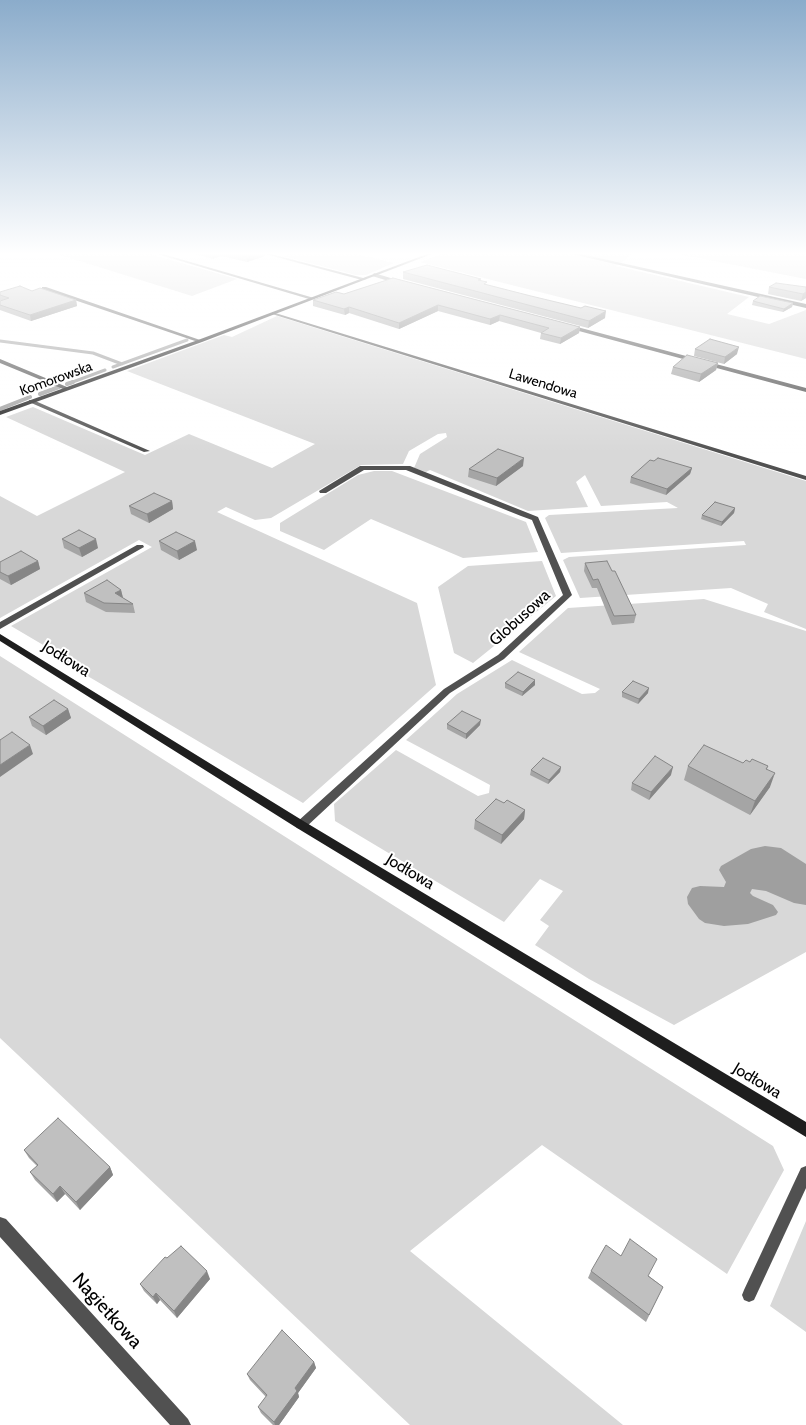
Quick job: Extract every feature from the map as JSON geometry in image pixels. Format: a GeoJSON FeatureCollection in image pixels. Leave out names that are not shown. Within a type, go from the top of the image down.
{"type":"FeatureCollection","features":[{"type":"Feature","properties":{"kind":"street"},"geometry":{"type":"LineString","coordinates":[[140,320],[200,341]]}},
{"type":"Feature","properties":{"kind":"street","name":"Komorowska"},"geometry":{"type":"LineString","coordinates":[[0,412],[254,320]]}},
{"type":"Feature","properties":{"kind":"street","name":"Lawendowa"},"geometry":{"type":"LineString","coordinates":[[298,320],[806,478]]}},
{"type":"Feature","properties":{"kind":"street"},"geometry":{"type":"LineString","coordinates":[[560,325],[806,390]]}},
{"type":"Feature","properties":{"kind":"street"},"geometry":{"type":"LineString","coordinates":[[0,361],[65,388]]}},
{"type":"Feature","properties":{"kind":"street"},"geometry":{"type":"LineString","coordinates":[[31,401],[146,451]]}},
{"type":"Feature","properties":{"kind":"street","name":"Globusowa"},"geometry":{"type":"LineString","coordinates":[[301,825],[447,691],[501,657],[568,595],[535,519],[524,514],[407,468],[362,468],[323,491]]}},
{"type":"Feature","properties":{"kind":"street"},"geometry":{"type":"LineString","coordinates":[[0,626],[140,547]]}},
{"type":"Feature","properties":{"kind":"street","name":"Jodłowa"},"geometry":{"type":"LineString","coordinates":[[0,637],[301,825],[806,1130]]}},
{"type":"Feature","properties":{"kind":"street","name":"Nagietkowa"},"geometry":{"type":"LineString","coordinates":[[0,1225],[182,1425]]}},
{"type":"Feature","properties":{"kind":"lane"},"geometry":{"type":"LineString","coordinates":[[749,1295],[806,1173]]}},
{"type":"Feature","properties":{"kind":"shaded area"},"geometry":{"type":"Polygon","coordinates":[[[267,320],[291,320],[806,481],[806,629],[764,612],[768,604],[731,588],[580,598],[563,560],[569,557],[746,545],[744,541],[561,553],[545,518],[549,515],[678,508],[667,502],[601,506],[585,475],[576,482],[588,507],[528,511],[430,470],[426,472],[414,468],[420,454],[447,437],[446,433],[438,434],[409,451],[403,464],[361,465],[271,518],[255,520],[226,507],[217,512],[417,603],[436,685],[303,803],[57,658],[50,649],[11,626],[152,547],[139,540],[0,618],[0,496],[37,516],[125,472],[6,417],[33,407],[145,455],[189,434],[272,468],[315,444],[127,371],[224,335],[232,337],[267,320]]]}},
{"type":"Feature","properties":{"kind":"shaded area"},"geometry":{"type":"Polygon","coordinates":[[[653,320],[754,320],[769,324],[778,320],[806,320],[806,359],[653,320]]]}},
{"type":"Feature","properties":{"kind":"shaded area"},"geometry":{"type":"Polygon","coordinates":[[[374,471],[392,471],[526,522],[538,552],[463,558],[371,519],[324,550],[280,531],[280,523],[358,475],[374,471]]]}},
{"type":"Feature","properties":{"kind":"shaded area"},"geometry":{"type":"Polygon","coordinates":[[[542,561],[556,596],[473,663],[454,653],[438,587],[468,566],[542,561]]]}},
{"type":"Feature","properties":{"kind":"shaded area"},"geometry":{"type":"Polygon","coordinates":[[[704,599],[806,631],[806,952],[674,1025],[589,979],[535,945],[549,926],[540,920],[563,891],[540,879],[504,922],[335,821],[334,804],[396,750],[478,796],[489,793],[490,785],[406,740],[457,694],[512,660],[582,694],[595,693],[600,689],[519,652],[568,608],[704,599]]]}},
{"type":"Feature","properties":{"kind":"shaded area"},"geometry":{"type":"Polygon","coordinates":[[[0,656],[773,1146],[784,1170],[727,1274],[542,1145],[410,1251],[623,1425],[410,1425],[0,1038],[0,656]]]}},
{"type":"Feature","properties":{"kind":"shaded area"},"geometry":{"type":"Polygon","coordinates":[[[765,846],[781,848],[806,864],[806,905],[794,903],[766,891],[752,889],[750,893],[753,896],[773,905],[778,912],[776,915],[748,924],[724,926],[705,923],[699,919],[688,904],[687,897],[692,888],[700,886],[724,887],[726,882],[719,870],[721,866],[751,849],[765,846]]]}},
{"type":"Feature","properties":{"kind":"shaded area"},"geometry":{"type":"Polygon","coordinates":[[[806,1221],[806,1332],[770,1306],[806,1221]]]}},
{"type":"Feature","properties":{"kind":"building"},"geometry":{"type":"Polygon","coordinates":[[[391,320],[404,320],[399,323],[391,320]]]}},
{"type":"Feature","properties":{"kind":"building"},"geometry":{"type":"Polygon","coordinates":[[[521,320],[555,320],[580,327],[561,338],[541,333],[549,328],[521,320]]]}},
{"type":"Feature","properties":{"kind":"building"},"geometry":{"type":"Polygon","coordinates":[[[710,339],[739,347],[725,357],[695,349],[710,339]]]}},
{"type":"Feature","properties":{"kind":"building"},"geometry":{"type":"Polygon","coordinates":[[[687,355],[718,363],[701,374],[673,367],[687,355]]]}},
{"type":"Feature","properties":{"kind":"building"},"geometry":{"type":"Polygon","coordinates":[[[498,449],[524,458],[497,478],[469,469],[498,449]]]}},
{"type":"Feature","properties":{"kind":"building"},"geometry":{"type":"Polygon","coordinates":[[[658,458],[692,468],[667,489],[631,477],[650,460],[654,461],[658,458]]]}},
{"type":"Feature","properties":{"kind":"building"},"geometry":{"type":"Polygon","coordinates":[[[154,493],[172,501],[147,514],[129,506],[154,493]]]}},
{"type":"Feature","properties":{"kind":"building"},"geometry":{"type":"Polygon","coordinates":[[[715,502],[735,508],[722,522],[702,515],[715,502]]]}},
{"type":"Feature","properties":{"kind":"building"},"geometry":{"type":"Polygon","coordinates":[[[79,530],[96,539],[79,548],[62,539],[79,530]]]}},
{"type":"Feature","properties":{"kind":"building"},"geometry":{"type":"Polygon","coordinates":[[[176,532],[195,541],[177,551],[159,541],[176,532]]]}},
{"type":"Feature","properties":{"kind":"building"},"geometry":{"type":"Polygon","coordinates":[[[21,551],[38,561],[8,576],[0,572],[0,562],[21,551]]]}},
{"type":"Feature","properties":{"kind":"building"},"geometry":{"type":"Polygon","coordinates":[[[607,561],[612,571],[615,571],[636,615],[614,616],[598,579],[593,580],[585,563],[607,561]]]}},
{"type":"Feature","properties":{"kind":"building"},"geometry":{"type":"Polygon","coordinates":[[[107,580],[121,590],[115,593],[133,604],[104,603],[84,593],[107,580]]]}},
{"type":"Feature","properties":{"kind":"building"},"geometry":{"type":"Polygon","coordinates":[[[518,672],[535,680],[523,692],[505,683],[518,672]]]}},
{"type":"Feature","properties":{"kind":"building"},"geometry":{"type":"Polygon","coordinates":[[[633,681],[649,688],[639,699],[622,692],[633,681]]]}},
{"type":"Feature","properties":{"kind":"building"},"geometry":{"type":"Polygon","coordinates":[[[54,700],[68,709],[43,726],[29,717],[54,700]]]}},
{"type":"Feature","properties":{"kind":"building"},"geometry":{"type":"Polygon","coordinates":[[[462,711],[481,720],[466,734],[447,724],[462,711]]]}},
{"type":"Feature","properties":{"kind":"building"},"geometry":{"type":"Polygon","coordinates":[[[12,732],[30,745],[0,765],[0,740],[12,732]]]}},
{"type":"Feature","properties":{"kind":"building"},"geometry":{"type":"Polygon","coordinates":[[[704,745],[743,763],[746,760],[750,762],[752,759],[768,766],[766,769],[775,773],[755,801],[688,766],[704,745]]]}},
{"type":"Feature","properties":{"kind":"building"},"geometry":{"type":"Polygon","coordinates":[[[655,756],[673,767],[651,792],[632,783],[655,756]]]}},
{"type":"Feature","properties":{"kind":"building"},"geometry":{"type":"Polygon","coordinates":[[[543,758],[561,767],[549,780],[531,770],[543,758]]]}},
{"type":"Feature","properties":{"kind":"building"},"geometry":{"type":"Polygon","coordinates":[[[496,799],[504,803],[507,800],[525,810],[502,835],[475,820],[496,799]]]}},
{"type":"Feature","properties":{"kind":"building"},"geometry":{"type":"Polygon","coordinates":[[[58,1118],[110,1167],[76,1202],[60,1186],[53,1194],[30,1172],[38,1165],[24,1150],[58,1118]]]}},
{"type":"Feature","properties":{"kind":"building"},"geometry":{"type":"Polygon","coordinates":[[[630,1239],[657,1259],[648,1276],[663,1287],[649,1315],[591,1271],[606,1245],[621,1256],[630,1239]]]}},
{"type":"Feature","properties":{"kind":"building"},"geometry":{"type":"Polygon","coordinates":[[[181,1246],[207,1271],[174,1311],[156,1293],[153,1297],[140,1284],[165,1257],[167,1258],[181,1246]]]}},
{"type":"Feature","properties":{"kind":"building"},"geometry":{"type":"Polygon","coordinates":[[[282,1330],[314,1362],[295,1388],[297,1391],[274,1422],[258,1407],[267,1395],[247,1374],[282,1330]]]}},
{"type":"Feature","properties":{"kind":"waterway"},"geometry":{"type":"LineString","coordinates":[[122,364],[187,340]]}},
{"type":"Feature","properties":{"kind":"waterway"},"geometry":{"type":"LineString","coordinates":[[0,341],[93,353],[122,364]]}},
{"type":"Feature","properties":{"kind":"waterway"},"geometry":{"type":"LineString","coordinates":[[113,367],[122,364]]}},
{"type":"Feature","properties":{"kind":"waterway"},"geometry":{"type":"LineString","coordinates":[[70,383],[105,370]]}},
{"type":"Feature","properties":{"kind":"waterway"},"geometry":{"type":"LineString","coordinates":[[40,394],[59,387]]}},
{"type":"Feature","properties":{"kind":"waterway"},"geometry":{"type":"LineString","coordinates":[[0,409],[30,397]]}}]}
